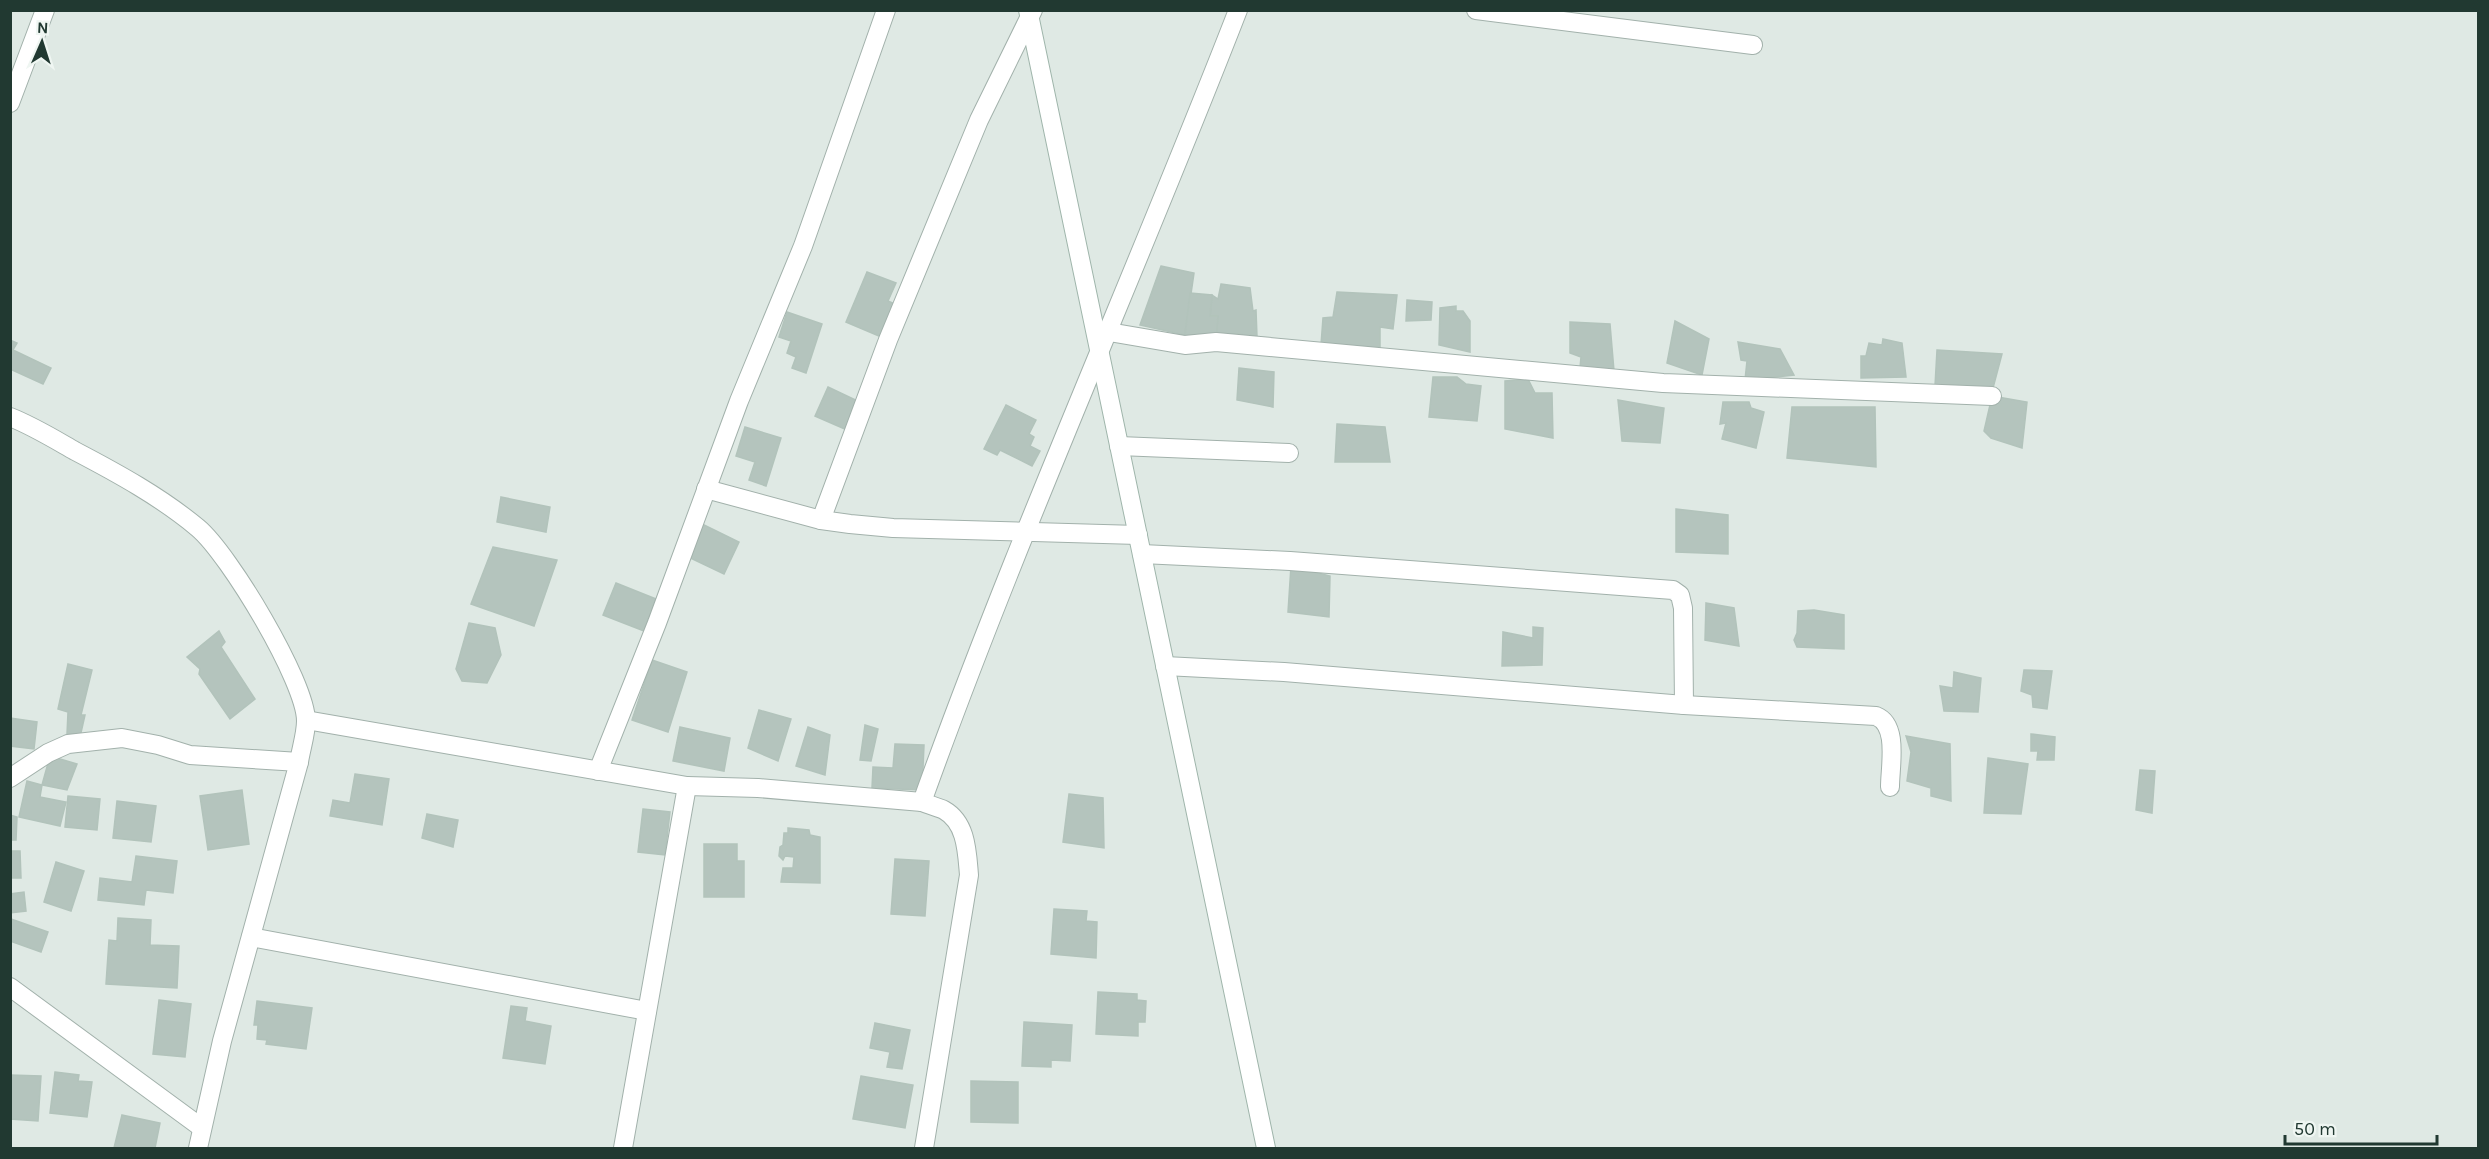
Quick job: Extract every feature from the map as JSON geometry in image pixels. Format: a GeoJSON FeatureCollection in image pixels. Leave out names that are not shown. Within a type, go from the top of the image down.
{"type":"FeatureCollection","features":[{"type":"Feature","properties":{"kind":"street"},"geometry":{"type":"LineString","coordinates":[[10,103],[45,10]]}},
{"type":"Feature","properties":{"kind":"street"},"geometry":{"type":"LineString","coordinates":[[598,771],[657,623],[739,401],[803,246],[886,10]]}},
{"type":"Feature","properties":{"kind":"street"},"geometry":{"type":"LineString","coordinates":[[922,802],[964,684],[1175,172],[1238,10]]}},
{"type":"Feature","properties":{"kind":"street"},"geometry":{"type":"LineString","coordinates":[[1476,10],[1753,45]]}},
{"type":"Feature","properties":{"kind":"street"},"geometry":{"type":"LineString","coordinates":[[821,520],[888,340],[979,120],[1030,14]]}},
{"type":"Feature","properties":{"kind":"street"},"geometry":{"type":"LineString","coordinates":[[1030,14],[1266,1149]]}},
{"type":"Feature","properties":{"kind":"street"},"geometry":{"type":"LineString","coordinates":[[1109,332],[1185,345],[1216,342],[1663,383],[1992,396]]}},
{"type":"Feature","properties":{"kind":"street"},"geometry":{"type":"LineString","coordinates":[[10,417],[115,472],[200,529],[228,562],[283,656],[299,694],[306,720],[299,762],[222,1041],[198,1149]]}},
{"type":"Feature","properties":{"kind":"street"},"geometry":{"type":"LineString","coordinates":[[1119,446],[1289,453]]}},
{"type":"Feature","properties":{"kind":"street"},"geometry":{"type":"LineString","coordinates":[[706,489],[821,520],[893,528],[1138,535]]}},
{"type":"Feature","properties":{"kind":"street"},"geometry":{"type":"LineString","coordinates":[[1142,554],[1290,561],[1673,590],[1680,595],[1683,608],[1684,705]]}},
{"type":"Feature","properties":{"kind":"street"},"geometry":{"type":"LineString","coordinates":[[1166,666],[1284,672],[1684,705],[1876,716],[1883,719],[1890,731],[1890,787]]}},
{"type":"Feature","properties":{"kind":"street"},"geometry":{"type":"LineString","coordinates":[[306,720],[687,786],[758,788],[922,802],[946,811],[958,825],[966,841],[969,875],[924,1149]]}},
{"type":"Feature","properties":{"kind":"street"},"geometry":{"type":"LineString","coordinates":[[10,778],[48,753],[68,744],[122,738],[158,745],[189,755],[299,762]]}},
{"type":"Feature","properties":{"kind":"street"},"geometry":{"type":"LineString","coordinates":[[623,1149],[687,786]]}},
{"type":"Feature","properties":{"kind":"street"},"geometry":{"type":"LineString","coordinates":[[251,937],[647,1011]]}},
{"type":"Feature","properties":{"kind":"street"},"geometry":{"type":"LineString","coordinates":[[10,987],[202,1128]]}},
{"type":"Feature","properties":{"kind":"building"},"geometry":{"type":"Polygon","coordinates":[[[1161,266],[1194,273],[1185,335],[1140,325],[1161,266]]]}},
{"type":"Feature","properties":{"kind":"building"},"geometry":{"type":"Polygon","coordinates":[[[867,272],[896,283],[888,301],[899,306],[886,339],[846,322],[867,272]]]}},
{"type":"Feature","properties":{"kind":"building"},"geometry":{"type":"Polygon","coordinates":[[[1221,284],[1250,288],[1253,311],[1256,310],[1257,337],[1251,335],[1251,341],[1243,340],[1242,334],[1228,334],[1228,342],[1216,341],[1218,316],[1210,316],[1212,295],[1218,299],[1221,284]]]}},
{"type":"Feature","properties":{"kind":"building"},"geometry":{"type":"Polygon","coordinates":[[[1337,292],[1397,295],[1393,329],[1380,327],[1380,351],[1321,345],[1323,318],[1333,317],[1337,292]]]}},
{"type":"Feature","properties":{"kind":"building"},"geometry":{"type":"Polygon","coordinates":[[[1190,293],[1212,295],[1210,316],[1218,316],[1216,341],[1185,335],[1190,293]]]}},
{"type":"Feature","properties":{"kind":"building"},"geometry":{"type":"Polygon","coordinates":[[[1407,300],[1432,302],[1431,320],[1406,321],[1407,300]]]}},
{"type":"Feature","properties":{"kind":"building"},"geometry":{"type":"Polygon","coordinates":[[[1456,306],[1456,311],[1463,311],[1470,321],[1470,352],[1439,345],[1440,308],[1456,306]]]}},
{"type":"Feature","properties":{"kind":"building"},"geometry":{"type":"Polygon","coordinates":[[[787,312],[822,324],[806,373],[792,368],[796,357],[787,353],[791,341],[779,337],[787,312]]]}},
{"type":"Feature","properties":{"kind":"building"},"geometry":{"type":"Polygon","coordinates":[[[1675,321],[1709,339],[1702,375],[1667,363],[1675,321]]]}},
{"type":"Feature","properties":{"kind":"building"},"geometry":{"type":"Polygon","coordinates":[[[1570,322],[1610,324],[1614,371],[1580,368],[1581,357],[1570,353],[1570,322]]]}},
{"type":"Feature","properties":{"kind":"building"},"geometry":{"type":"Polygon","coordinates":[[[1883,339],[1902,343],[1906,377],[1861,378],[1861,356],[1866,356],[1869,343],[1882,345],[1883,339]]]}},
{"type":"Feature","properties":{"kind":"building"},"geometry":{"type":"Polygon","coordinates":[[[10,340],[17,343],[13,350],[51,368],[43,384],[10,369],[10,340]]]}},
{"type":"Feature","properties":{"kind":"building"},"geometry":{"type":"Polygon","coordinates":[[[1738,342],[1780,349],[1794,375],[1745,380],[1747,361],[1741,360],[1738,342]]]}},
{"type":"Feature","properties":{"kind":"building"},"geometry":{"type":"Polygon","coordinates":[[[1937,350],[2002,354],[1993,388],[1935,386],[1937,350]]]}},
{"type":"Feature","properties":{"kind":"building"},"geometry":{"type":"Polygon","coordinates":[[[1239,368],[1274,372],[1273,407],[1237,400],[1239,368]]]}},
{"type":"Feature","properties":{"kind":"building"},"geometry":{"type":"Polygon","coordinates":[[[1433,377],[1457,377],[1466,384],[1481,386],[1477,421],[1429,417],[1433,377]]]}},
{"type":"Feature","properties":{"kind":"building"},"geometry":{"type":"Polygon","coordinates":[[[1528,379],[1535,393],[1552,393],[1553,438],[1505,429],[1505,381],[1528,379]]]}},
{"type":"Feature","properties":{"kind":"building"},"geometry":{"type":"Polygon","coordinates":[[[828,387],[860,402],[847,430],[815,416],[828,387]]]}},
{"type":"Feature","properties":{"kind":"building"},"geometry":{"type":"Polygon","coordinates":[[[1992,396],[2027,402],[2022,448],[1991,438],[1984,431],[1992,396]]]}},
{"type":"Feature","properties":{"kind":"building"},"geometry":{"type":"Polygon","coordinates":[[[1618,400],[1664,408],[1660,443],[1622,441],[1618,400]]]}},
{"type":"Feature","properties":{"kind":"building"},"geometry":{"type":"Polygon","coordinates":[[[1723,402],[1749,402],[1751,408],[1764,412],[1756,448],[1722,439],[1726,423],[1720,424],[1723,402]]]}},
{"type":"Feature","properties":{"kind":"building"},"geometry":{"type":"Polygon","coordinates":[[[1006,405],[1036,420],[1029,434],[1034,437],[1030,446],[1040,451],[1032,466],[1000,450],[997,455],[984,449],[1006,405]]]}},
{"type":"Feature","properties":{"kind":"building"},"geometry":{"type":"Polygon","coordinates":[[[1792,407],[1875,407],[1876,467],[1787,458],[1792,407]]]}},
{"type":"Feature","properties":{"kind":"building"},"geometry":{"type":"Polygon","coordinates":[[[1337,424],[1385,427],[1390,462],[1335,462],[1337,424]]]}},
{"type":"Feature","properties":{"kind":"building"},"geometry":{"type":"Polygon","coordinates":[[[745,427],[781,438],[766,486],[749,480],[755,462],[736,456],[745,427]]]}},
{"type":"Feature","properties":{"kind":"building"},"geometry":{"type":"Polygon","coordinates":[[[501,497],[550,507],[546,532],[497,522],[501,497]]]}},
{"type":"Feature","properties":{"kind":"building"},"geometry":{"type":"Polygon","coordinates":[[[1676,509],[1728,515],[1728,554],[1676,552],[1676,509]]]}},
{"type":"Feature","properties":{"kind":"building"},"geometry":{"type":"Polygon","coordinates":[[[702,524],[739,542],[724,574],[686,556],[702,524]]]}},
{"type":"Feature","properties":{"kind":"building"},"geometry":{"type":"Polygon","coordinates":[[[493,547],[557,560],[534,626],[471,604],[493,547]]]}},
{"type":"Feature","properties":{"kind":"building"},"geometry":{"type":"Polygon","coordinates":[[[1291,566],[1330,576],[1329,617],[1288,612],[1291,566]]]}},
{"type":"Feature","properties":{"kind":"building"},"geometry":{"type":"Polygon","coordinates":[[[616,583],[656,599],[644,631],[603,615],[616,583]]]}},
{"type":"Feature","properties":{"kind":"building"},"geometry":{"type":"Polygon","coordinates":[[[1706,603],[1734,608],[1739,646],[1705,640],[1706,603]]]}},
{"type":"Feature","properties":{"kind":"building"},"geometry":{"type":"Polygon","coordinates":[[[1814,610],[1844,615],[1844,649],[1797,647],[1794,640],[1797,633],[1798,611],[1814,610]]]}},
{"type":"Feature","properties":{"kind":"building"},"geometry":{"type":"Polygon","coordinates":[[[469,623],[495,628],[501,655],[487,683],[462,681],[456,669],[469,623]]]}},
{"type":"Feature","properties":{"kind":"building"},"geometry":{"type":"Polygon","coordinates":[[[1533,627],[1543,628],[1542,665],[1502,666],[1503,632],[1533,638],[1533,627]]]}},
{"type":"Feature","properties":{"kind":"building"},"geometry":{"type":"Polygon","coordinates":[[[219,631],[225,642],[221,647],[255,699],[230,719],[199,674],[200,669],[187,657],[219,631]]]}},
{"type":"Feature","properties":{"kind":"building"},"geometry":{"type":"Polygon","coordinates":[[[652,660],[687,672],[668,732],[632,720],[652,660]]]}},
{"type":"Feature","properties":{"kind":"building"},"geometry":{"type":"Polygon","coordinates":[[[68,664],[92,670],[81,715],[85,715],[80,737],[67,734],[68,712],[58,709],[68,664]]]}},
{"type":"Feature","properties":{"kind":"building"},"geometry":{"type":"Polygon","coordinates":[[[2024,670],[2052,671],[2047,709],[2033,707],[2032,695],[2021,691],[2024,670]]]}},
{"type":"Feature","properties":{"kind":"building"},"geometry":{"type":"Polygon","coordinates":[[[1954,672],[1981,678],[1978,712],[1944,711],[1940,686],[1953,688],[1954,672]]]}},
{"type":"Feature","properties":{"kind":"building"},"geometry":{"type":"Polygon","coordinates":[[[759,710],[791,719],[778,761],[748,748],[759,710]]]}},
{"type":"Feature","properties":{"kind":"building"},"geometry":{"type":"Polygon","coordinates":[[[10,718],[37,722],[34,749],[10,746],[10,718]]]}},
{"type":"Feature","properties":{"kind":"building"},"geometry":{"type":"Polygon","coordinates":[[[865,725],[878,729],[871,761],[860,760],[865,725]]]}},
{"type":"Feature","properties":{"kind":"building"},"geometry":{"type":"Polygon","coordinates":[[[680,727],[730,738],[724,771],[673,761],[680,727]]]}},
{"type":"Feature","properties":{"kind":"building"},"geometry":{"type":"Polygon","coordinates":[[[808,727],[830,735],[825,775],[796,766],[808,727]]]}},
{"type":"Feature","properties":{"kind":"building"},"geometry":{"type":"Polygon","coordinates":[[[2031,734],[2055,737],[2054,760],[2037,760],[2038,751],[2031,751],[2031,734]]]}},
{"type":"Feature","properties":{"kind":"building"},"geometry":{"type":"Polygon","coordinates":[[[1906,736],[1950,744],[1951,801],[1931,796],[1931,788],[1907,781],[1911,752],[1906,736]]]}},
{"type":"Feature","properties":{"kind":"building"},"geometry":{"type":"Polygon","coordinates":[[[895,744],[924,745],[922,790],[872,788],[873,767],[893,768],[895,744]]]}},
{"type":"Feature","properties":{"kind":"building"},"geometry":{"type":"Polygon","coordinates":[[[50,756],[77,764],[67,790],[42,785],[50,756]]]}},
{"type":"Feature","properties":{"kind":"building"},"geometry":{"type":"Polygon","coordinates":[[[1988,758],[2028,764],[2021,814],[1984,813],[1988,758]]]}},
{"type":"Feature","properties":{"kind":"building"},"geometry":{"type":"Polygon","coordinates":[[[2140,770],[2155,771],[2152,813],[2136,810],[2140,770]]]}},
{"type":"Feature","properties":{"kind":"building"},"geometry":{"type":"Polygon","coordinates":[[[355,774],[389,779],[382,825],[330,816],[333,800],[350,803],[355,774]]]}},
{"type":"Feature","properties":{"kind":"building"},"geometry":{"type":"Polygon","coordinates":[[[27,781],[42,785],[40,797],[66,802],[60,826],[19,817],[27,781]]]}},
{"type":"Feature","properties":{"kind":"building"},"geometry":{"type":"Polygon","coordinates":[[[242,790],[249,844],[208,850],[200,796],[242,790]]]}},
{"type":"Feature","properties":{"kind":"building"},"geometry":{"type":"Polygon","coordinates":[[[1069,794],[1103,798],[1104,848],[1063,842],[1069,794]]]}},
{"type":"Feature","properties":{"kind":"building"},"geometry":{"type":"Polygon","coordinates":[[[68,796],[100,799],[97,830],[65,827],[68,796]]]}},
{"type":"Feature","properties":{"kind":"building"},"geometry":{"type":"Polygon","coordinates":[[[117,801],[156,806],[151,842],[113,838],[117,801]]]}},
{"type":"Feature","properties":{"kind":"building"},"geometry":{"type":"Polygon","coordinates":[[[643,809],[670,812],[665,855],[638,852],[643,809]]]}},
{"type":"Feature","properties":{"kind":"building"},"geometry":{"type":"Polygon","coordinates":[[[427,814],[458,820],[453,847],[422,838],[427,814]]]}},
{"type":"Feature","properties":{"kind":"building"},"geometry":{"type":"Polygon","coordinates":[[[10,815],[17,817],[16,840],[10,840],[10,815]]]}},
{"type":"Feature","properties":{"kind":"building"},"geometry":{"type":"Polygon","coordinates":[[[788,828],[809,830],[810,835],[820,837],[820,883],[781,882],[783,868],[793,868],[794,857],[785,856],[783,860],[779,856],[784,833],[788,833],[788,828]]]}},
{"type":"Feature","properties":{"kind":"building"},"geometry":{"type":"Polygon","coordinates":[[[704,844],[737,844],[737,861],[744,861],[744,897],[704,897],[704,844]]]}},
{"type":"Feature","properties":{"kind":"building"},"geometry":{"type":"Polygon","coordinates":[[[10,851],[20,851],[21,878],[10,878],[10,851]]]}},
{"type":"Feature","properties":{"kind":"building"},"geometry":{"type":"Polygon","coordinates":[[[136,856],[177,861],[173,893],[146,890],[144,905],[98,900],[100,878],[132,882],[136,856]]]}},
{"type":"Feature","properties":{"kind":"building"},"geometry":{"type":"Polygon","coordinates":[[[895,859],[929,861],[925,916],[891,914],[895,859]]]}},
{"type":"Feature","properties":{"kind":"building"},"geometry":{"type":"Polygon","coordinates":[[[56,862],[84,871],[71,911],[44,902],[56,862]]]}},
{"type":"Feature","properties":{"kind":"building"},"geometry":{"type":"Polygon","coordinates":[[[24,892],[26,911],[10,913],[10,894],[24,892]]]}},
{"type":"Feature","properties":{"kind":"building"},"geometry":{"type":"Polygon","coordinates":[[[1054,909],[1087,911],[1086,921],[1097,922],[1096,958],[1051,954],[1054,909]]]}},
{"type":"Feature","properties":{"kind":"building"},"geometry":{"type":"Polygon","coordinates":[[[118,918],[151,920],[150,945],[179,946],[177,988],[106,984],[109,940],[117,941],[118,918]]]}},
{"type":"Feature","properties":{"kind":"building"},"geometry":{"type":"Polygon","coordinates":[[[11,919],[48,932],[41,952],[10,941],[11,919]]]}},
{"type":"Feature","properties":{"kind":"building"},"geometry":{"type":"Polygon","coordinates":[[[1098,992],[1137,994],[1137,1000],[1146,1001],[1145,1022],[1138,1022],[1138,1036],[1096,1034],[1098,992]]]}},
{"type":"Feature","properties":{"kind":"building"},"geometry":{"type":"Polygon","coordinates":[[[159,1000],[191,1004],[185,1057],[153,1054],[159,1000]]]}},
{"type":"Feature","properties":{"kind":"building"},"geometry":{"type":"Polygon","coordinates":[[[257,1001],[312,1008],[306,1049],[266,1044],[267,1040],[257,1039],[258,1025],[254,1025],[257,1001]]]}},
{"type":"Feature","properties":{"kind":"building"},"geometry":{"type":"Polygon","coordinates":[[[511,1006],[527,1008],[525,1021],[551,1026],[545,1064],[503,1058],[511,1006]]]}},
{"type":"Feature","properties":{"kind":"building"},"geometry":{"type":"Polygon","coordinates":[[[1024,1022],[1072,1025],[1070,1061],[1051,1060],[1051,1067],[1022,1066],[1024,1022]]]}},
{"type":"Feature","properties":{"kind":"building"},"geometry":{"type":"Polygon","coordinates":[[[875,1023],[910,1030],[902,1069],[887,1067],[890,1052],[870,1048],[875,1023]]]}},
{"type":"Feature","properties":{"kind":"building"},"geometry":{"type":"Polygon","coordinates":[[[55,1072],[79,1075],[78,1081],[92,1082],[87,1117],[50,1113],[55,1072]]]}},
{"type":"Feature","properties":{"kind":"building"},"geometry":{"type":"Polygon","coordinates":[[[10,1075],[41,1076],[38,1121],[10,1119],[10,1075]]]}},
{"type":"Feature","properties":{"kind":"building"},"geometry":{"type":"Polygon","coordinates":[[[861,1076],[913,1085],[905,1128],[853,1119],[861,1076]]]}},
{"type":"Feature","properties":{"kind":"building"},"geometry":{"type":"Polygon","coordinates":[[[971,1081],[1018,1082],[1018,1123],[971,1122],[971,1081]]]}},
{"type":"Feature","properties":{"kind":"building"},"geometry":{"type":"Polygon","coordinates":[[[122,1115],[160,1123],[155,1148],[114,1148],[122,1115]]]}}]}
